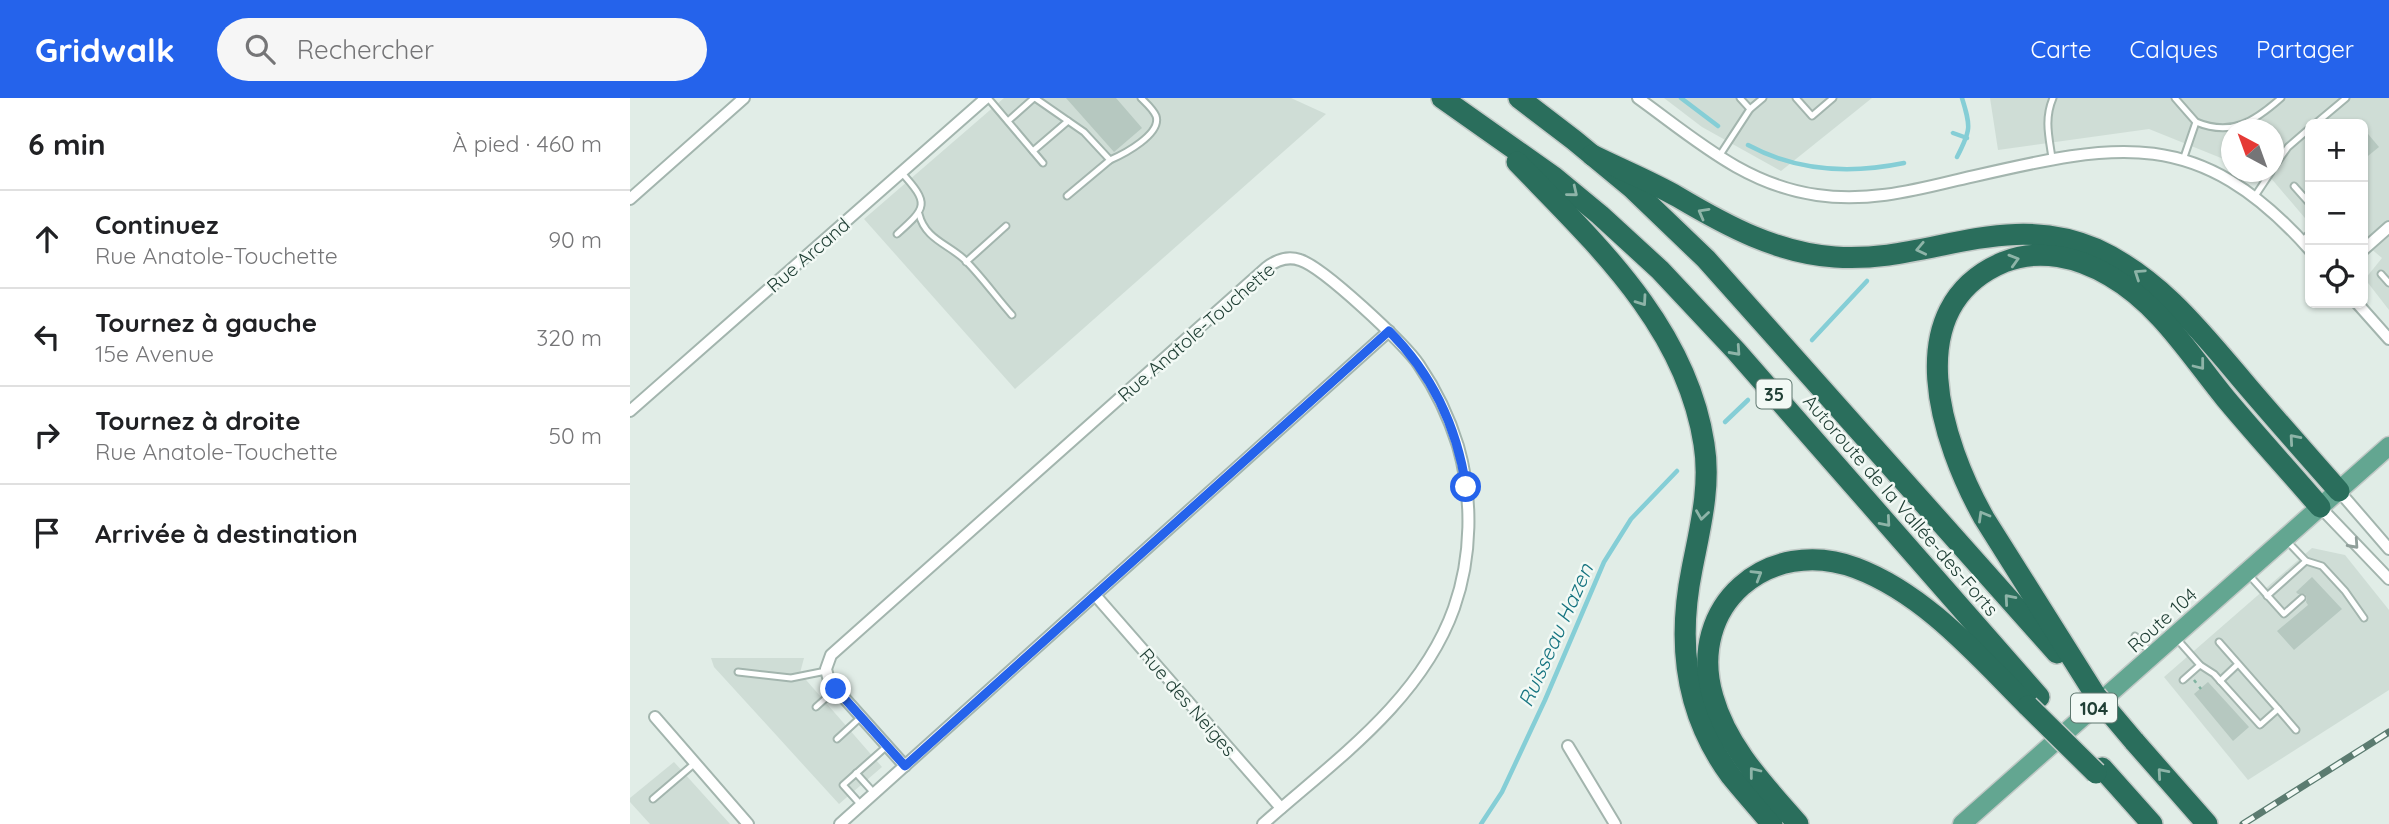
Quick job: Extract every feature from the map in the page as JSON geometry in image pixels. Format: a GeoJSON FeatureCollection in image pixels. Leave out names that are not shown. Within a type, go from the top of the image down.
{"type":"FeatureCollection","features":[{"type":"Feature","properties":{"kind":"highway","name":"Autoroute de la Vallée-des-Forts"},"geometry":{"type":"LineString","coordinates":[[1442,98],[1554,177],[1600,215],[1687,298],[2034,701],[2149,824]]}},
{"type":"Feature","properties":{"kind":"highway","name":"Autoroute de la Vallée-des-Forts"},"geometry":{"type":"LineString","coordinates":[[1519,98],[1646,200],[1721,275],[2073,666],[2207,824]]}},
{"type":"Feature","properties":{"kind":"highway"},"geometry":{"type":"LineString","coordinates":[[1479,122],[1624,276],[1661,330],[1684,375],[1701,428],[1706,470],[1684,627],[1688,683],[1697,712],[1715,752],[1731,776],[1772,824]]}},
{"type":"Feature","properties":{"kind":"highway"},"geometry":{"type":"LineString","coordinates":[[1592,155],[1676,196],[1735,229],[1778,246],[1808,254],[1849,258],[1879,257],[1984,236],[2011,234],[2056,237],[2096,249],[2135,270],[2176,305],[2339,491]]}},
{"type":"Feature","properties":{"kind":"highway"},"geometry":{"type":"LineString","coordinates":[[2073,666],[1972,496],[1952,450],[1941,414],[1937,367],[1944,324],[1957,299],[1969,284],[1984,272],[2010,260],[2049,255],[2089,265],[2130,289],[2168,325],[2226,399],[2320,507]]}},
{"type":"Feature","properties":{"kind":"highway"},"geometry":{"type":"LineString","coordinates":[[1798,824],[1733,744],[1717,710],[1708,677],[1708,649],[1717,617],[1734,593],[1764,570],[1785,562],[1815,559],[1844,564],[1876,577],[1935,617],[2034,701]]}},
{"type":"Feature","properties":{"kind":"main road","name":"Route 104"},"geometry":{"type":"LineString","coordinates":[[1962,824],[2389,446]]}},
{"type":"Feature","properties":{"kind":"street"},"geometry":{"type":"LineString","coordinates":[[630,199],[744,98]]}},
{"type":"Feature","properties":{"kind":"street","name":"Rue Arcand"},"geometry":{"type":"LineString","coordinates":[[630,411],[987,98]]}},
{"type":"Feature","properties":{"kind":"street"},"geometry":{"type":"LineString","coordinates":[[1638,98],[1738,170],[1775,185],[1815,195],[1860,198],[1905,193],[2052,158],[2091,152],[2131,151],[2183,160],[2220,175],[2255,196],[2305,236]]}},
{"type":"Feature","properties":{"kind":"street"},"geometry":{"type":"LineString","coordinates":[[2368,246],[2389,227]]}},
{"type":"Feature","properties":{"kind":"street","name":"Rue Anatole-Touchette"},"geometry":{"type":"LineString","coordinates":[[826,671],[828,658],[834,652],[1270,265],[1290,259],[1309,264],[1389,331],[1412,355],[1431,383],[1458,446],[1466,487],[1469,524],[1461,581],[1446,629],[1427,664],[1406,693],[1263,824]]}},
{"type":"Feature","properties":{"kind":"street"},"geometry":{"type":"LineString","coordinates":[[2361,308],[2389,339]]}},
{"type":"Feature","properties":{"kind":"street"},"geometry":{"type":"LineString","coordinates":[[840,824],[1389,331]]}},
{"type":"Feature","properties":{"kind":"street"},"geometry":{"type":"LineString","coordinates":[[2339,491],[2389,549]]}},
{"type":"Feature","properties":{"kind":"street"},"geometry":{"type":"LineString","coordinates":[[2320,507],[2389,579]]}},
{"type":"Feature","properties":{"kind":"street","name":"Rue des Neiges"},"geometry":{"type":"LineString","coordinates":[[1095,595],[1281,808]]}},
{"type":"Feature","properties":{"kind":"street"},"geometry":{"type":"LineString","coordinates":[[826,671],[829,681],[905,766]]}},
{"type":"Feature","properties":{"kind":"street"},"geometry":{"type":"LineString","coordinates":[[655,717],[748,824]]}},
{"type":"Feature","properties":{"kind":"street"},"geometry":{"type":"LineString","coordinates":[[1568,746],[1615,824]]}},
{"type":"Feature","properties":{"kind":"lane"},"geometry":{"type":"LineString","coordinates":[[987,98],[1043,163]]}},
{"type":"Feature","properties":{"kind":"lane"},"geometry":{"type":"LineString","coordinates":[[1007,121],[1034,98],[1084,132],[1110,160]]}},
{"type":"Feature","properties":{"kind":"lane"},"geometry":{"type":"LineString","coordinates":[[1067,196],[1110,160],[1135,146],[1154,127],[1157,119],[1155,113],[1141,98]]}},
{"type":"Feature","properties":{"kind":"lane"},"geometry":{"type":"LineString","coordinates":[[1740,98],[1750,109]]}},
{"type":"Feature","properties":{"kind":"lane"},"geometry":{"type":"LineString","coordinates":[[1718,158],[1750,109],[1763,98]]}},
{"type":"Feature","properties":{"kind":"lane"},"geometry":{"type":"LineString","coordinates":[[1796,98],[1812,116],[1833,98]]}},
{"type":"Feature","properties":{"kind":"lane"},"geometry":{"type":"LineString","coordinates":[[2052,158],[2047,114],[2053,98]]}},
{"type":"Feature","properties":{"kind":"lane"},"geometry":{"type":"LineString","coordinates":[[2175,98],[2196,122],[2214,128],[2245,124],[2260,116],[2281,98]]}},
{"type":"Feature","properties":{"kind":"lane"},"geometry":{"type":"LineString","coordinates":[[2321,119],[2346,98]]}},
{"type":"Feature","properties":{"kind":"lane"},"geometry":{"type":"LineString","coordinates":[[1033,151],[1068,121]]}},
{"type":"Feature","properties":{"kind":"lane"},"geometry":{"type":"LineString","coordinates":[[2183,160],[2196,122]]}},
{"type":"Feature","properties":{"kind":"lane"},"geometry":{"type":"LineString","coordinates":[[2284,152],[2305,132]]}},
{"type":"Feature","properties":{"kind":"lane"},"geometry":{"type":"LineString","coordinates":[[901,172],[919,194],[922,202],[919,214],[921,223],[930,236],[966,262],[1012,315]]}},
{"type":"Feature","properties":{"kind":"lane"},"geometry":{"type":"LineString","coordinates":[[2255,196],[2264,182]]}},
{"type":"Feature","properties":{"kind":"lane"},"geometry":{"type":"LineString","coordinates":[[2294,186],[2305,198]]}},
{"type":"Feature","properties":{"kind":"lane"},"geometry":{"type":"LineString","coordinates":[[897,234],[919,214]]}},
{"type":"Feature","properties":{"kind":"lane"},"geometry":{"type":"LineString","coordinates":[[966,262],[1006,226]]}},
{"type":"Feature","properties":{"kind":"lane"},"geometry":{"type":"LineString","coordinates":[[2381,274],[2389,283]]}},
{"type":"Feature","properties":{"kind":"lane"},"geometry":{"type":"LineString","coordinates":[[2285,539],[2306,561],[2322,566],[2345,591],[2364,618]]}},
{"type":"Feature","properties":{"kind":"lane"},"geometry":{"type":"LineString","coordinates":[[2267,596],[2306,561]]}},
{"type":"Feature","properties":{"kind":"lane"},"geometry":{"type":"LineString","coordinates":[[2247,572],[2284,614],[2302,598]]}},
{"type":"Feature","properties":{"kind":"lane"},"geometry":{"type":"LineString","coordinates":[[2135,636],[2153,656]]}},
{"type":"Feature","properties":{"kind":"lane"},"geometry":{"type":"LineString","coordinates":[[2175,636],[2260,725],[2278,709]]}},
{"type":"Feature","properties":{"kind":"lane"},"geometry":{"type":"LineString","coordinates":[[2219,642],[2297,730]]}},
{"type":"Feature","properties":{"kind":"lane"},"geometry":{"type":"LineString","coordinates":[[2220,681],[2238,664]]}},
{"type":"Feature","properties":{"kind":"lane"},"geometry":{"type":"LineString","coordinates":[[2183,680],[2200,665]]}},
{"type":"Feature","properties":{"kind":"lane"},"geometry":{"type":"LineString","coordinates":[[738,672],[791,678],[826,671]]}},
{"type":"Feature","properties":{"kind":"lane"},"geometry":{"type":"LineString","coordinates":[[816,707],[836,689]]}},
{"type":"Feature","properties":{"kind":"lane"},"geometry":{"type":"LineString","coordinates":[[837,739],[861,717]]}},
{"type":"Feature","properties":{"kind":"lane"},"geometry":{"type":"LineString","coordinates":[[861,805],[843,785],[887,746]]}},
{"type":"Feature","properties":{"kind":"lane"},"geometry":{"type":"LineString","coordinates":[[653,799],[695,764]]}},
{"type":"Feature","properties":{"kind":"lane"},"geometry":{"type":"LineString","coordinates":[[856,773],[874,793]]}},
{"type":"Feature","properties":{"kind":"shaded area"},"geometry":{"type":"Polygon","coordinates":[[[1004,98],[1291,98],[1326,114],[1015,389],[864,219],[1004,98]]]}},
{"type":"Feature","properties":{"kind":"shaded area"},"geometry":{"type":"Polygon","coordinates":[[[1664,98],[1872,98],[1781,171],[1702,127],[1664,98]]]}},
{"type":"Feature","properties":{"kind":"shaded area"},"geometry":{"type":"Polygon","coordinates":[[[1990,98],[2389,98],[2389,310],[2368,283],[2368,275],[2382,258],[2368,246],[2368,119],[2305,119],[2305,218],[2274,182],[2284,182],[2284,119],[2221,119],[2221,158],[2149,129],[1998,150],[1990,98]]]}},
{"type":"Feature","properties":{"kind":"shaded area"},"geometry":{"type":"Polygon","coordinates":[[[2312,548],[2345,555],[2389,610],[2389,690],[2248,780],[2164,677],[2312,548]]]}},
{"type":"Feature","properties":{"kind":"shaded area"},"geometry":{"type":"Polygon","coordinates":[[[711,658],[804,658],[800,673],[882,767],[839,804],[714,667],[711,658]]]}},
{"type":"Feature","properties":{"kind":"shaded area"},"geometry":{"type":"Polygon","coordinates":[[[674,762],[730,824],[650,824],[630,802],[630,798],[674,762]]]}},
{"type":"Feature","properties":{"kind":"building"},"geometry":{"type":"Polygon","coordinates":[[[1066,98],[1116,98],[1142,128],[1114,152],[1066,98]]]}},
{"type":"Feature","properties":{"kind":"building"},"geometry":{"type":"Polygon","coordinates":[[[2368,134],[2379,147],[2368,156],[2368,134]]]}},
{"type":"Feature","properties":{"kind":"building"},"geometry":{"type":"Polygon","coordinates":[[[2312,577],[2342,609],[2294,650],[2277,631],[2308,605],[2305,594],[2296,592],[2312,577]]]}},
{"type":"Feature","properties":{"kind":"building"},"geometry":{"type":"Polygon","coordinates":[[[2208,682],[2249,727],[2233,741],[2194,694],[2208,682]]]}},
{"type":"Feature","properties":{"kind":"waterway"},"geometry":{"type":"LineString","coordinates":[[1681,98],[1718,126]]}},
{"type":"Feature","properties":{"kind":"waterway","name":"Ruisseau Hazen"},"geometry":{"type":"LineString","coordinates":[[1957,157],[1968,128],[1962,98]]}},
{"type":"Feature","properties":{"kind":"waterway"},"geometry":{"type":"LineString","coordinates":[[1953,133],[1967,138]]}},
{"type":"Feature","properties":{"kind":"waterway"},"geometry":{"type":"LineString","coordinates":[[1748,145],[1785,160],[1824,168],[1864,168],[1904,163]]}},
{"type":"Feature","properties":{"kind":"waterway","name":"Ruisseau Hazen"},"geometry":{"type":"LineString","coordinates":[[1812,340],[1867,281]]}},
{"type":"Feature","properties":{"kind":"waterway","name":"Ruisseau Hazen"},"geometry":{"type":"LineString","coordinates":[[1725,422],[1748,400]]}},
{"type":"Feature","properties":{"kind":"waterway","name":"Ruisseau Hazen"},"geometry":{"type":"LineString","coordinates":[[1481,824],[1502,792],[1604,562],[1631,519],[1677,471]]}},
{"type":"Feature","properties":{"kind":"railway"},"geometry":{"type":"LineString","coordinates":[[2243,824],[2389,732]]}},
{"type":"Feature","properties":{"kind":"route"},"geometry":{"type":"LineString","coordinates":[[836,689],[905,766],[1389,331],[1412,355],[1438,396],[1458,446],[1466,487]]}}]}
